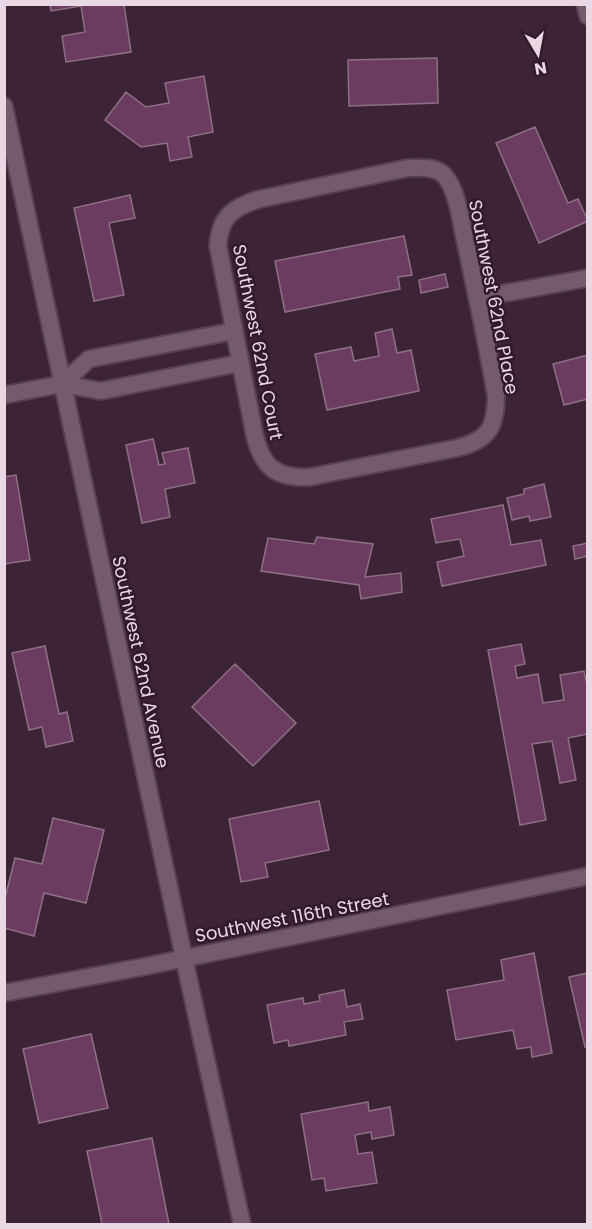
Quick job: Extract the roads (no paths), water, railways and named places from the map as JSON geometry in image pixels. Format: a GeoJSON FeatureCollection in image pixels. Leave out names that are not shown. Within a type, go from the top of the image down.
{"type":"FeatureCollection","features":[{"type":"Feature","properties":{"kind":"street"},"geometry":{"type":"LineString","coordinates":[[585,4],[588,16]]}},
{"type":"Feature","properties":{"kind":"street","name":"Southwest 62nd Avenue"},"geometry":{"type":"LineString","coordinates":[[4,106],[242,1224]]}},
{"type":"Feature","properties":{"kind":"street","name":"Southwest 62nd Court"},"geometry":{"type":"LineString","coordinates":[[277,473],[263,460],[257,448],[218,246],[223,222],[238,206],[260,199],[408,168],[440,171]]}},
{"type":"Feature","properties":{"kind":"street","name":"Southwest 62nd Place"},"geometry":{"type":"LineString","coordinates":[[277,473],[298,478],[321,475],[457,448],[478,441],[488,433],[494,422],[496,395],[478,298],[456,198],[440,171]]}},
{"type":"Feature","properties":{"kind":"street"},"geometry":{"type":"LineString","coordinates":[[478,298],[588,278]]}},
{"type":"Feature","properties":{"kind":"street"},"geometry":{"type":"LineString","coordinates":[[62,384],[89,359],[234,331]]}},
{"type":"Feature","properties":{"kind":"street"},"geometry":{"type":"LineString","coordinates":[[4,395],[62,384],[101,391],[240,363]]}},
{"type":"Feature","properties":{"kind":"street","name":"Southwest 116th Street"},"geometry":{"type":"LineString","coordinates":[[4,993],[588,876]]}}]}
